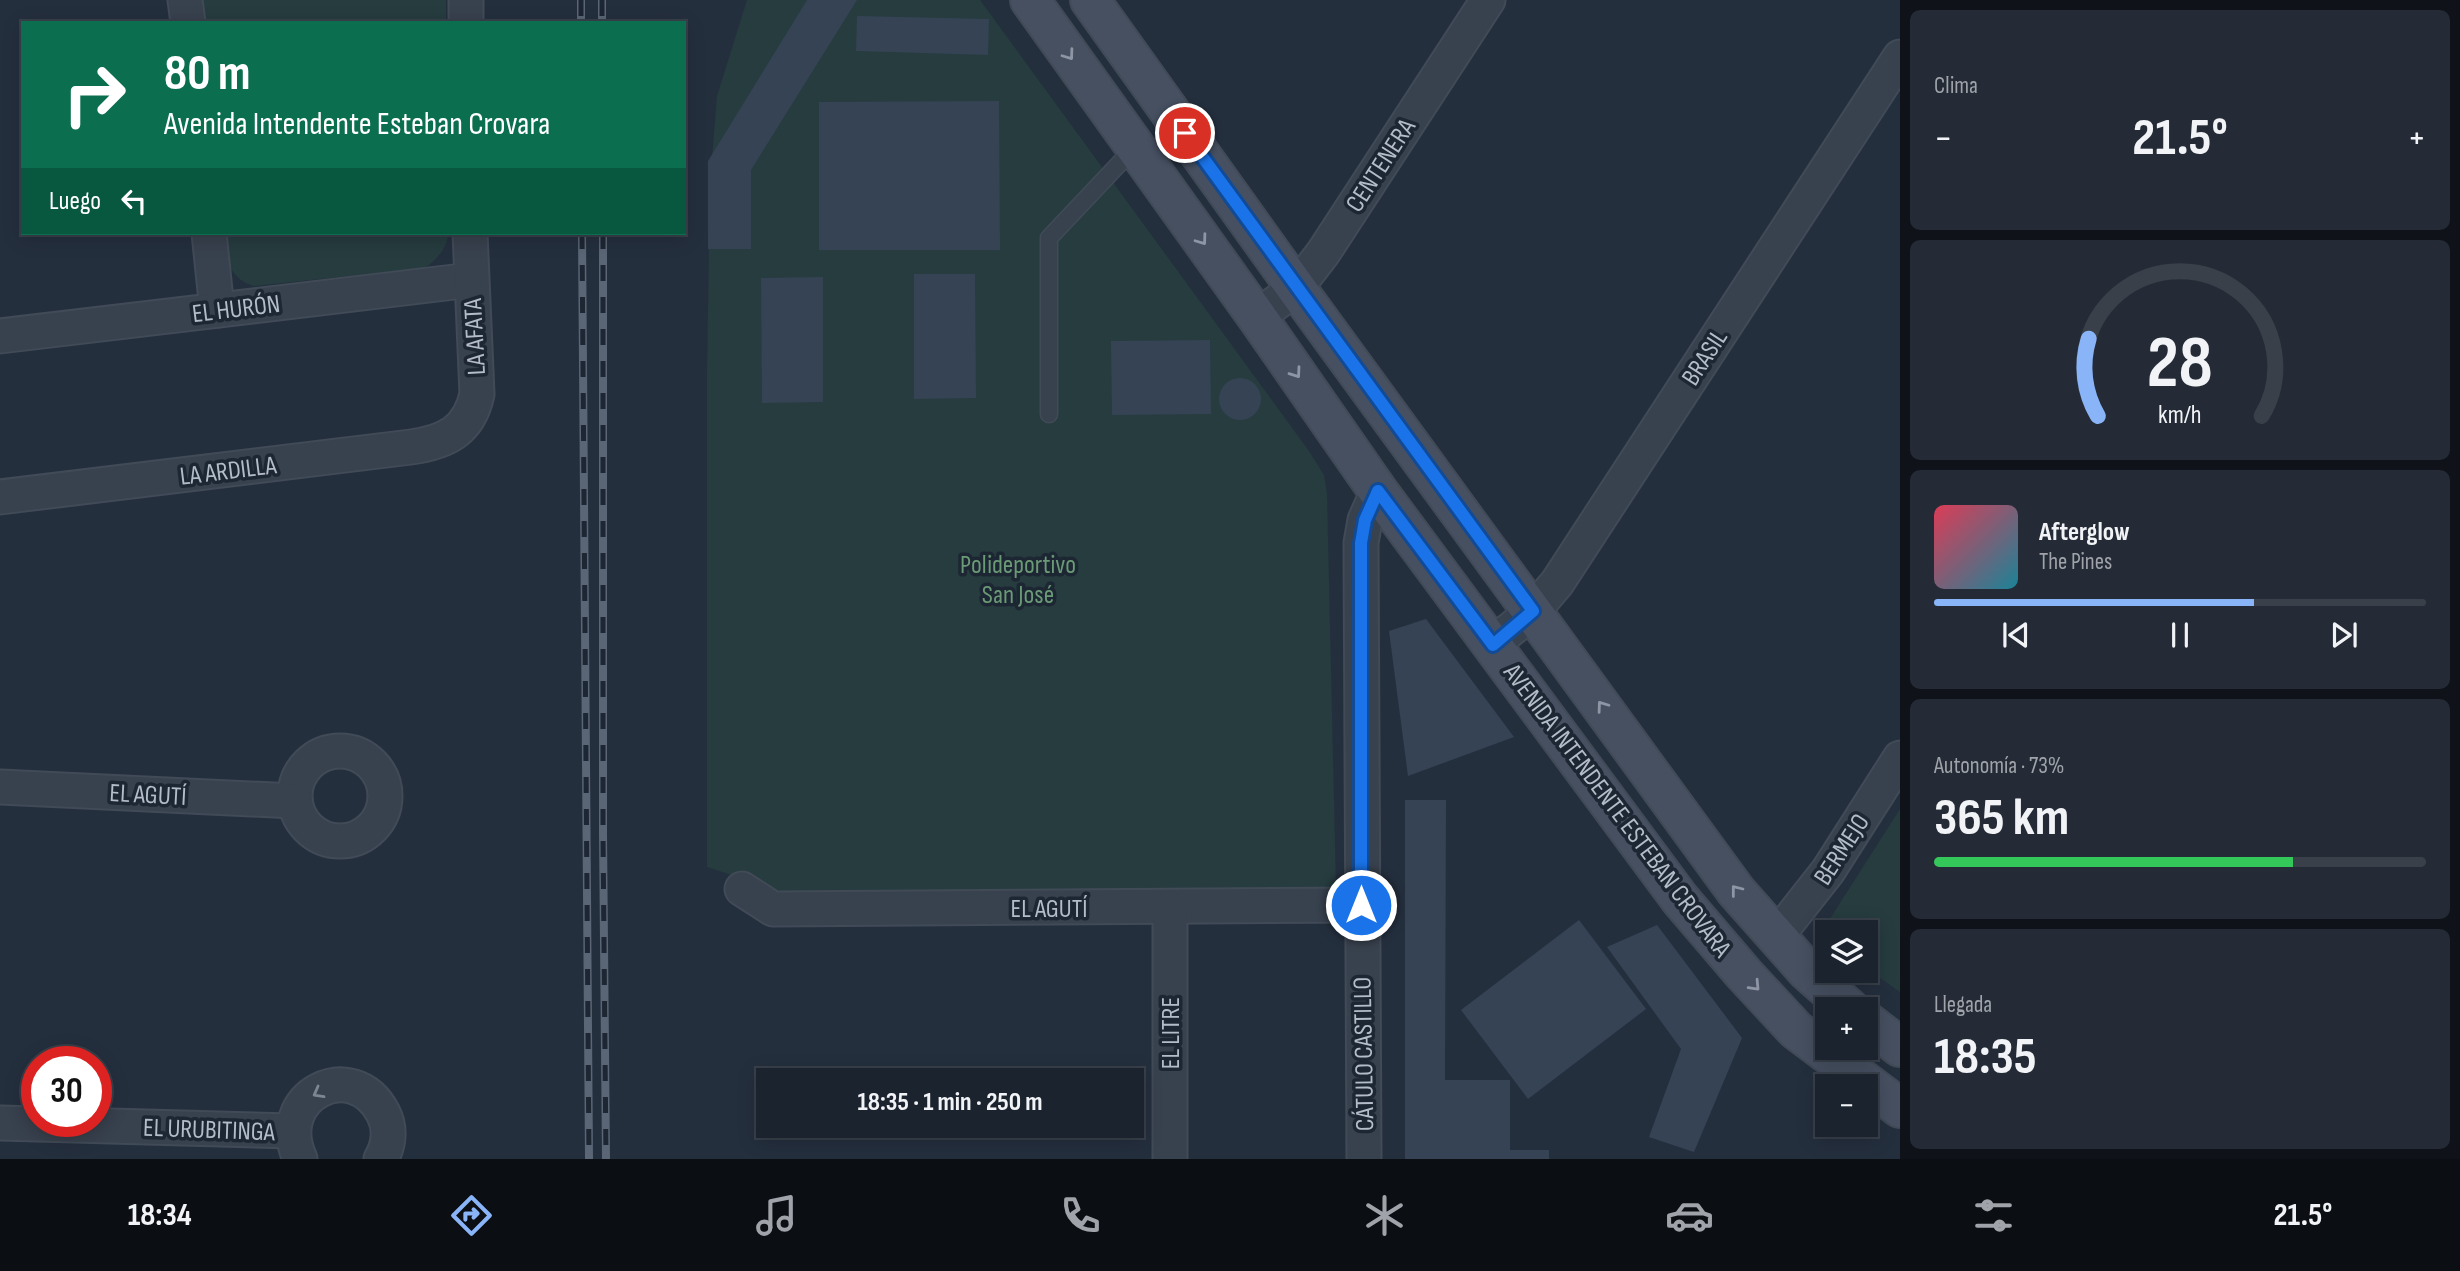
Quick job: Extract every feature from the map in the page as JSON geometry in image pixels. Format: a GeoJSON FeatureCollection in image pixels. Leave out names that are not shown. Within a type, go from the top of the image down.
{"type":"FeatureCollection","features":[{"type":"Feature","properties":{"kind":"main road","name":"AVENIDA INTENDENTE ESTEBAN CROVARA"},"geometry":{"type":"LineString","coordinates":[[1030,0],[1378,491],[1680,899],[1796,1030],[1900,1108]]}},
{"type":"Feature","properties":{"kind":"main road","name":"AVENIDA INTENDENTE ESTEBAN CROVARA"},"geometry":{"type":"LineString","coordinates":[[1090,0],[1296,288],[1736,891],[1807,971],[1836,997]]}},
{"type":"Feature","properties":{"kind":"main road"},"geometry":{"type":"LineString","coordinates":[[1878,1030],[1900,1047]]}},
{"type":"Feature","properties":{"kind":"street"},"geometry":{"type":"LineString","coordinates":[[185,0],[188,21]]}},
{"type":"Feature","properties":{"kind":"street"},"geometry":{"type":"LineString","coordinates":[[466,0],[466,21]]}},
{"type":"Feature","properties":{"kind":"street","name":"CENTENERA"},"geometry":{"type":"LineString","coordinates":[[1257,317],[1296,288],[1323,253],[1488,0]]}},
{"type":"Feature","properties":{"kind":"street","name":"BRASIL"},"geometry":{"type":"LineString","coordinates":[[1493,645],[1533,611],[1557,583],[1900,57]]}},
{"type":"Feature","properties":{"kind":"street"},"geometry":{"type":"LineString","coordinates":[[209,235],[217,310]]}},
{"type":"Feature","properties":{"kind":"street","name":"LA AFATA"},"geometry":{"type":"LineString","coordinates":[[454,434],[474,411],[477,394],[470,235]]}},
{"type":"Feature","properties":{"kind":"street","name":"EL HURÓN"},"geometry":{"type":"LineString","coordinates":[[0,336],[471,280]]}},
{"type":"Feature","properties":{"kind":"street","name":"LA ARDILLA"},"geometry":{"type":"LineString","coordinates":[[0,497],[411,447],[432,444],[454,434]]}},
{"type":"Feature","properties":{"kind":"street","name":"CÁTULO CASTILLO"},"geometry":{"type":"LineString","coordinates":[[1364,1159],[1361,543],[1365,520],[1378,491]]}},
{"type":"Feature","properties":{"kind":"street","name":"BERMEJO"},"geometry":{"type":"LineString","coordinates":[[1776,937],[1828,871],[1900,758]]}},
{"type":"Feature","properties":{"kind":"street","name":"EL AGUTÍ"},"geometry":{"type":"LineString","coordinates":[[0,787],[295,801]]}},
{"type":"Feature","properties":{"kind":"street","name":"EL AGUTÍ"},"geometry":{"type":"LineString","coordinates":[[742,889],[773,909],[1361,905]]}},
{"type":"Feature","properties":{"kind":"street","name":"EL LITRE"},"geometry":{"type":"LineString","coordinates":[[1170,908],[1170,1159]]}},
{"type":"Feature","properties":{"kind":"street","name":"EL URUBITINGA"},"geometry":{"type":"LineString","coordinates":[[0,1123],[296,1145],[296,1115],[305,1100],[334,1085],[351,1086],[366,1092],[379,1104],[386,1118],[389,1135],[381,1159]]}},
{"type":"Feature","properties":{"kind":"lane"},"geometry":{"type":"LineString","coordinates":[[1049,414],[1049,238],[1135,147]]}},
{"type":"Feature","properties":{"kind":"green space"},"geometry":{"type":"Polygon","coordinates":[[[201,0],[446,0],[446,21],[205,21],[201,0]]]}},
{"type":"Feature","properties":{"kind":"green space","name":"Polideportivo San José"},"geometry":{"type":"Polygon","coordinates":[[[747,0],[980,0],[1309,451],[1324,475],[1327,494],[1336,888],[785,892],[707,867],[707,372],[710,183],[717,96],[747,0]]]}},
{"type":"Feature","properties":{"kind":"green space"},"geometry":{"type":"Polygon","coordinates":[[[222,235],[448,235],[441,253],[425,268],[254,286],[233,272],[224,250],[222,235]]]}},
{"type":"Feature","properties":{"kind":"green space"},"geometry":{"type":"Polygon","coordinates":[[[1900,809],[1900,992],[1878,976],[1878,920],[1829,920],[1900,809]]]}},
{"type":"Feature","properties":{"kind":"building"},"geometry":{"type":"Polygon","coordinates":[[[807,0],[857,0],[751,170],[751,249],[708,249],[708,161],[807,0]]]}},
{"type":"Feature","properties":{"kind":"building"},"geometry":{"type":"Polygon","coordinates":[[[857,16],[989,19],[988,55],[856,51],[857,16]]]}},
{"type":"Feature","properties":{"kind":"building"},"geometry":{"type":"Polygon","coordinates":[[[999,101],[1000,250],[819,250],[819,102],[999,101]]]}},
{"type":"Feature","properties":{"kind":"building"},"geometry":{"type":"Polygon","coordinates":[[[914,274],[975,274],[976,398],[914,399],[914,274]]]}},
{"type":"Feature","properties":{"kind":"building"},"geometry":{"type":"Polygon","coordinates":[[[823,277],[823,402],[762,403],[761,278],[823,277]]]}},
{"type":"Feature","properties":{"kind":"building"},"geometry":{"type":"Polygon","coordinates":[[[1210,340],[1211,414],[1112,415],[1111,341],[1210,340]]]}},
{"type":"Feature","properties":{"kind":"building"},"geometry":{"type":"Polygon","coordinates":[[[1240,378],[1255,384],[1261,399],[1255,414],[1240,420],[1225,414],[1219,399],[1225,384],[1240,378]]]}},
{"type":"Feature","properties":{"kind":"building"},"geometry":{"type":"Polygon","coordinates":[[[1426,619],[1514,737],[1408,776],[1389,631],[1426,619]]]}},
{"type":"Feature","properties":{"kind":"building"},"geometry":{"type":"Polygon","coordinates":[[[1405,800],[1446,800],[1445,1080],[1510,1080],[1510,1150],[1549,1150],[1549,1159],[1405,1159],[1405,800]]]}},
{"type":"Feature","properties":{"kind":"building"},"geometry":{"type":"Polygon","coordinates":[[[1579,920],[1646,1009],[1528,1099],[1461,1010],[1579,920]]]}},
{"type":"Feature","properties":{"kind":"building"},"geometry":{"type":"Polygon","coordinates":[[[1657,925],[1742,1038],[1694,1152],[1649,1137],[1681,1049],[1607,947],[1657,925]]]}},
{"type":"Feature","properties":{"kind":"railway"},"geometry":{"type":"LineString","coordinates":[[581,0],[581,21]]}},
{"type":"Feature","properties":{"kind":"railway"},"geometry":{"type":"LineString","coordinates":[[602,0],[602,21]]}},
{"type":"Feature","properties":{"kind":"railway"},"geometry":{"type":"LineString","coordinates":[[582,235],[589,1159]]}},
{"type":"Feature","properties":{"kind":"railway"},"geometry":{"type":"LineString","coordinates":[[603,235],[606,1159]]}},
{"type":"Feature","properties":{"kind":"route"},"geometry":{"type":"LineString","coordinates":[[1185,133],[1533,611],[1493,645],[1378,491],[1365,520],[1361,543],[1361,905]]}}]}
